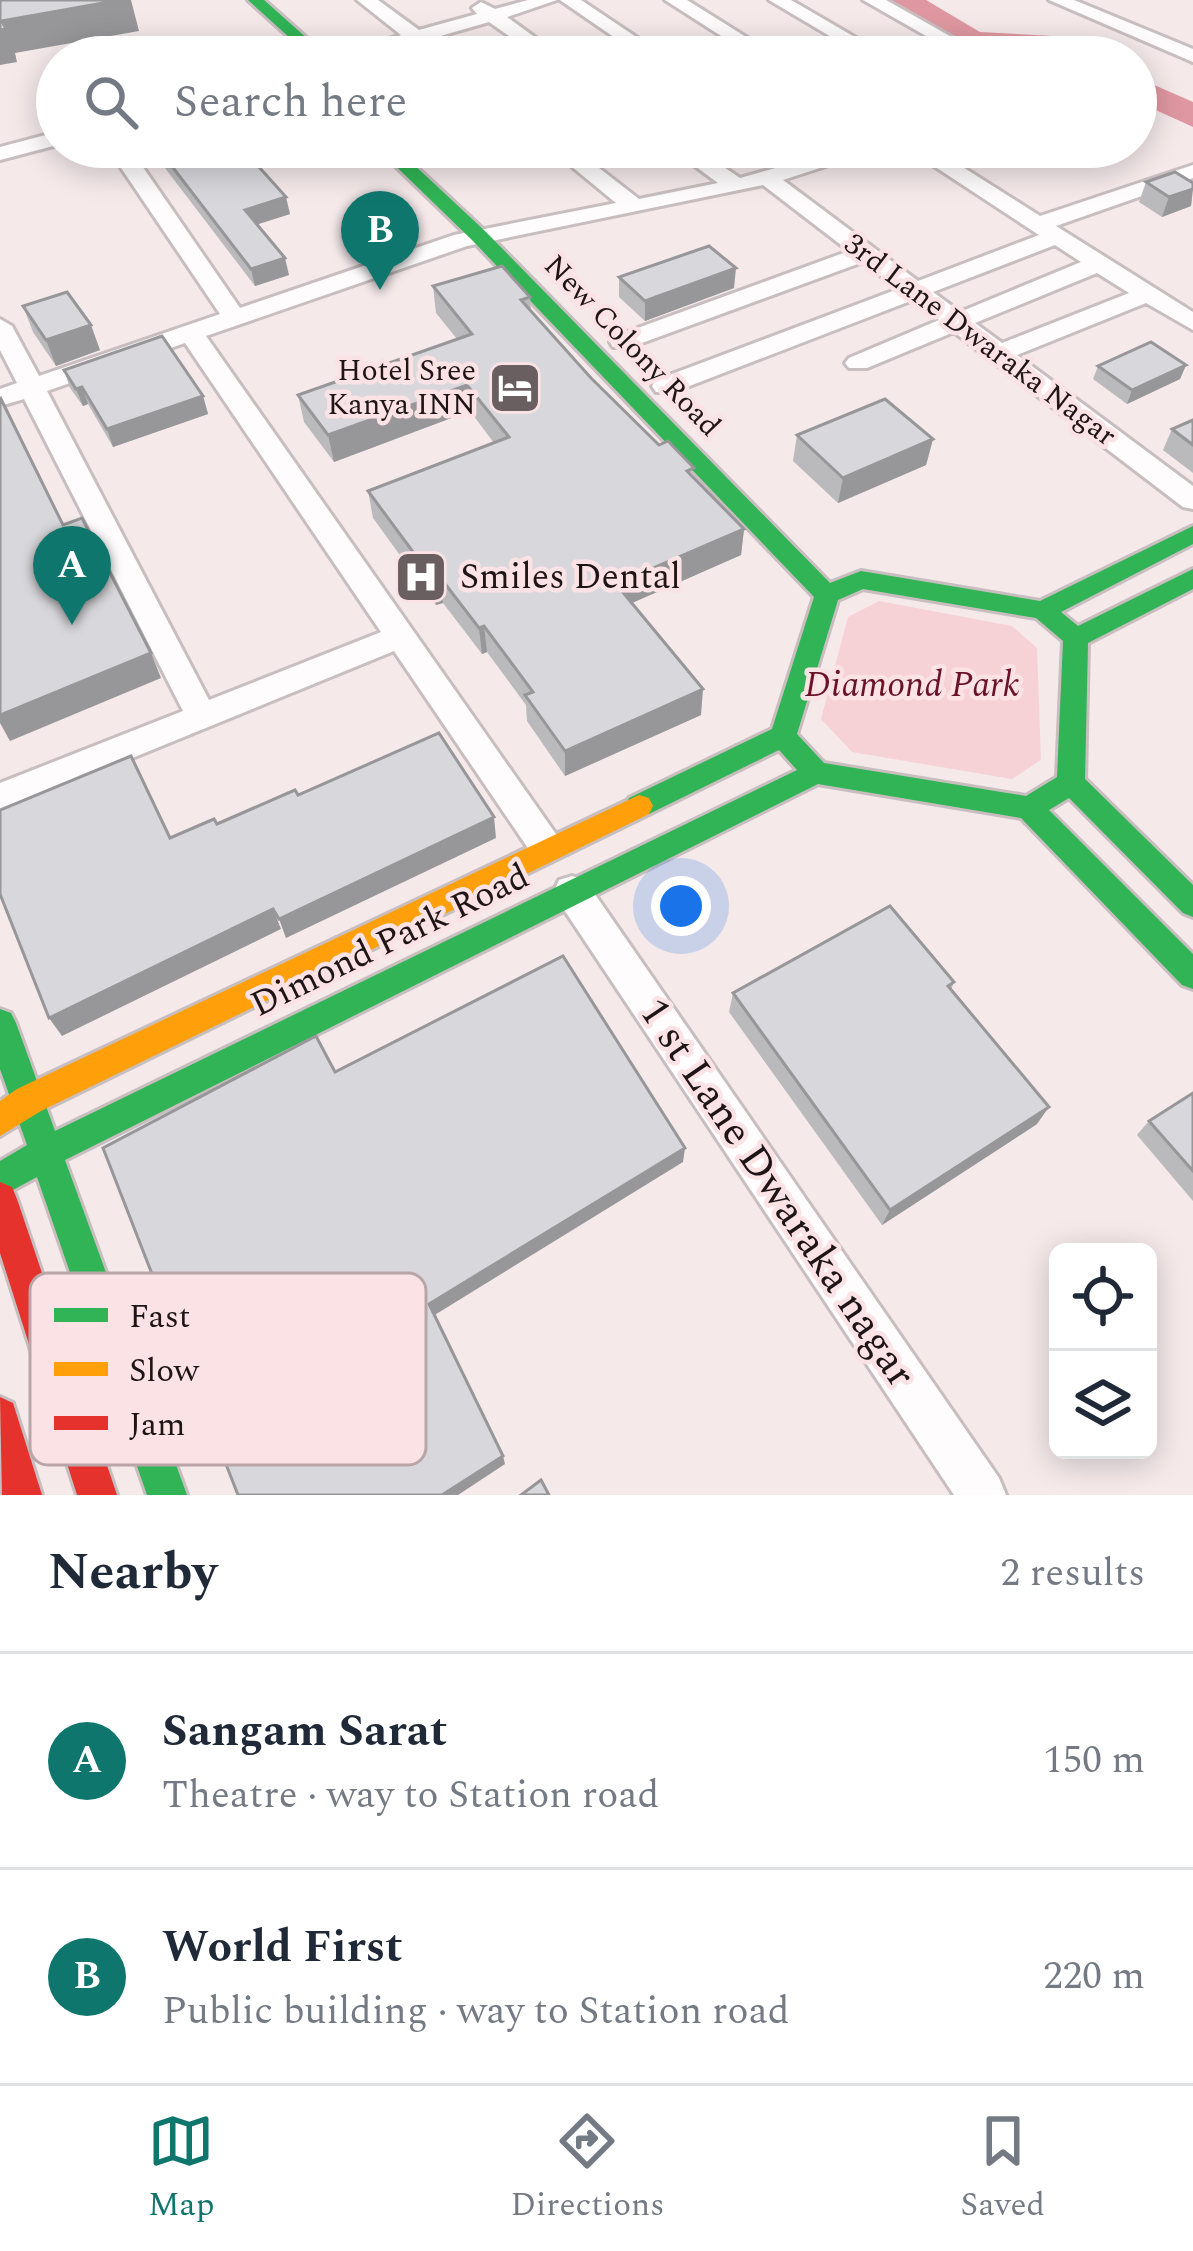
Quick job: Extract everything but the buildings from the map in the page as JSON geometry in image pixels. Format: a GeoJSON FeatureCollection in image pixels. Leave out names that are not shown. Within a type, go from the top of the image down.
{"type":"FeatureCollection","features":[{"type":"Feature","properties":{"kind":"main road"},"geometry":{"type":"LineString","coordinates":[[227,0],[265,36]]}},
{"type":"Feature","properties":{"kind":"main road"},"geometry":{"type":"LineString","coordinates":[[255,0],[296,36]]}},
{"type":"Feature","properties":{"kind":"main road","name":"New Colony Road"},"geometry":{"type":"LineString","coordinates":[[407,168],[479,236],[826,596]]}},
{"type":"Feature","properties":{"kind":"main road","name":"New Colony Road"},"geometry":{"type":"LineString","coordinates":[[443,168],[651,372]]}},
{"type":"Feature","properties":{"kind":"main road"},"geometry":{"type":"LineString","coordinates":[[1043,610],[1193,534]]}},
{"type":"Feature","properties":{"kind":"main road"},"geometry":{"type":"LineString","coordinates":[[840,560],[861,580]]}},
{"type":"Feature","properties":{"kind":"main road"},"geometry":{"type":"LineString","coordinates":[[1076,638],[1193,578]]}},
{"type":"Feature","properties":{"kind":"main road"},"geometry":{"type":"LineString","coordinates":[[1076,638],[1043,610],[861,580],[826,596],[783,736],[816,773],[1029,808],[1193,975]]}},
{"type":"Feature","properties":{"kind":"main road"},"geometry":{"type":"LineString","coordinates":[[1076,638],[1071,783],[1193,904]]}},
{"type":"Feature","properties":{"kind":"main road","name":"Dimond Park Road"},"geometry":{"type":"LineString","coordinates":[[0,1120],[29,1100],[783,736]]}},
{"type":"Feature","properties":{"kind":"main road","name":"Dimond Park Road"},"geometry":{"type":"LineString","coordinates":[[0,1180],[47,1152],[816,773]]}},
{"type":"Feature","properties":{"kind":"main road"},"geometry":{"type":"LineString","coordinates":[[1029,808],[1071,783]]}},
{"type":"Feature","properties":{"kind":"main road"},"geometry":{"type":"LineString","coordinates":[[0,1023],[89,1273]]}},
{"type":"Feature","properties":{"kind":"main road"},"geometry":{"type":"LineString","coordinates":[[0,1199],[30,1291]]}},
{"type":"Feature","properties":{"kind":"main road"},"geometry":{"type":"LineString","coordinates":[[0,1416],[22,1495]]}},
{"type":"Feature","properties":{"kind":"main road"},"geometry":{"type":"LineString","coordinates":[[87,1465],[97,1495]]}},
{"type":"Feature","properties":{"kind":"main road"},"geometry":{"type":"LineString","coordinates":[[157,1465],[167,1495]]}},
{"type":"Feature","properties":{"kind":"street"},"geometry":{"type":"LineString","coordinates":[[366,0],[416,36]]}},
{"type":"Feature","properties":{"kind":"street"},"geometry":{"type":"LineString","coordinates":[[470,0],[522,36]]}},
{"type":"Feature","properties":{"kind":"street"},"geometry":{"type":"LineString","coordinates":[[421,36],[548,0]]}},
{"type":"Feature","properties":{"kind":"street"},"geometry":{"type":"LineString","coordinates":[[568,0],[624,36]]}},
{"type":"Feature","properties":{"kind":"street"},"geometry":{"type":"LineString","coordinates":[[674,0],[733,36]]}},
{"type":"Feature","properties":{"kind":"street"},"geometry":{"type":"LineString","coordinates":[[778,0],[843,36]]}},
{"type":"Feature","properties":{"kind":"street"},"geometry":{"type":"LineString","coordinates":[[1058,0],[1146,36]]}},
{"type":"Feature","properties":{"kind":"street"},"geometry":{"type":"LineString","coordinates":[[820,23],[870,9],[873,1],[937,36]]}},
{"type":"Feature","properties":{"kind":"street"},"geometry":{"type":"LineString","coordinates":[[1165,44],[1193,35]]}},
{"type":"Feature","properties":{"kind":"street"},"geometry":{"type":"LineString","coordinates":[[1157,41],[1193,56]]}},
{"type":"Feature","properties":{"kind":"street"},"geometry":{"type":"LineString","coordinates":[[0,154],[36,144]]}},
{"type":"Feature","properties":{"kind":"street"},"geometry":{"type":"LineString","coordinates":[[132,168],[234,317]]}},
{"type":"Feature","properties":{"kind":"street"},"geometry":{"type":"LineString","coordinates":[[586,168],[634,206]]}},
{"type":"Feature","properties":{"kind":"street"},"geometry":{"type":"LineString","coordinates":[[710,168],[736,186]]}},
{"type":"Feature","properties":{"kind":"street"},"geometry":{"type":"LineString","coordinates":[[0,398],[479,236],[805,168]]}},
{"type":"Feature","properties":{"kind":"street"},"geometry":{"type":"LineString","coordinates":[[949,168],[1193,323]]}},
{"type":"Feature","properties":{"kind":"street"},"geometry":{"type":"LineString","coordinates":[[651,372],[914,289],[1193,171]]}},
{"type":"Feature","properties":{"kind":"street","name":"3rd Lane Dwaraka Nagar"},"geometry":{"type":"LineString","coordinates":[[768,179],[1193,500]]}},
{"type":"Feature","properties":{"kind":"street"},"geometry":{"type":"LineString","coordinates":[[651,372],[866,254]]}},
{"type":"Feature","properties":{"kind":"street"},"geometry":{"type":"LineString","coordinates":[[858,363],[1100,263]]}},
{"type":"Feature","properties":{"kind":"street"},"geometry":{"type":"LineString","coordinates":[[999,353],[1148,294]]}},
{"type":"Feature","properties":{"kind":"street"},"geometry":{"type":"LineString","coordinates":[[0,326],[201,715]]}},
{"type":"Feature","properties":{"kind":"street"},"geometry":{"type":"LineString","coordinates":[[191,333],[546,847]]}},
{"type":"Feature","properties":{"kind":"street"},"geometry":{"type":"LineString","coordinates":[[0,798],[398,637]]}},
{"type":"Feature","properties":{"kind":"street","name":"1 st Lane Dwaraka nagar"},"geometry":{"type":"LineString","coordinates":[[572,891],[982,1495]]}},
{"type":"Feature","properties":{"kind":"green space","name":"Diamond Park"},"geometry":{"type":"Polygon","coordinates":[[[879,601],[1012,626],[1037,648],[1041,760],[1012,779],[852,752],[821,719],[848,617],[879,601]]]}},
{"type":"Feature","properties":{"kind":"waterway"},"geometry":{"type":"LineString","coordinates":[[904,0],[964,36]]}},
{"type":"Feature","properties":{"kind":"waterway"},"geometry":{"type":"LineString","coordinates":[[1157,98],[1193,116]]}},
{"type":"Feature","properties":{"kind":"traffic: fast"},"geometry":{"type":"LineString","coordinates":[[255,0],[296,36]]}},
{"type":"Feature","properties":{"kind":"traffic: fast"},"geometry":{"type":"LineString","coordinates":[[407,168],[827,595]]}},
{"type":"Feature","properties":{"kind":"traffic: fast"},"geometry":{"type":"LineString","coordinates":[[1043,610],[1193,534]]}},
{"type":"Feature","properties":{"kind":"traffic: fast"},"geometry":{"type":"LineString","coordinates":[[1076,638],[1193,578]]}},
{"type":"Feature","properties":{"kind":"traffic: fast"},"geometry":{"type":"LineString","coordinates":[[861,580],[1043,610],[1076,638],[1071,783],[1029,808],[816,773],[783,736],[827,595],[861,580]]}},
{"type":"Feature","properties":{"kind":"traffic: fast"},"geometry":{"type":"LineString","coordinates":[[639,806],[783,736]]}},
{"type":"Feature","properties":{"kind":"traffic: fast"},"geometry":{"type":"LineString","coordinates":[[0,1180],[47,1152],[816,773]]}},
{"type":"Feature","properties":{"kind":"traffic: fast"},"geometry":{"type":"LineString","coordinates":[[1071,783],[1193,904]]}},
{"type":"Feature","properties":{"kind":"traffic: fast"},"geometry":{"type":"LineString","coordinates":[[1029,808],[1193,975]]}},
{"type":"Feature","properties":{"kind":"traffic: fast"},"geometry":{"type":"LineString","coordinates":[[0,1023],[88,1273]]}},
{"type":"Feature","properties":{"kind":"traffic: fast"},"geometry":{"type":"LineString","coordinates":[[156,1465],[167,1495]]}},
{"type":"Feature","properties":{"kind":"traffic: slow"},"geometry":{"type":"LineString","coordinates":[[0,1120],[29,1100],[639,806]]}},
{"type":"Feature","properties":{"kind":"traffic: jam"},"geometry":{"type":"LineString","coordinates":[[0,1199],[30,1291]]}},
{"type":"Feature","properties":{"kind":"traffic: jam"},"geometry":{"type":"LineString","coordinates":[[0,1416],[22,1495]]}},
{"type":"Feature","properties":{"kind":"traffic: jam"},"geometry":{"type":"LineString","coordinates":[[87,1465],[97,1495]]}},
{"type":"Feature","properties":{"kind":"place","name":"World First"},"geometry":{"type":"Point","coordinates":[380,290]}},
{"type":"Feature","properties":{"kind":"place","name":"Hotel Sree Kanya INN"},"geometry":{"type":"Point","coordinates":[515,388]}},
{"type":"Feature","properties":{"kind":"place","name":"Smiles Dental"},"geometry":{"type":"Point","coordinates":[421,577]}},
{"type":"Feature","properties":{"kind":"place","name":"Sangam Sarat"},"geometry":{"type":"Point","coordinates":[72,625]}}]}
